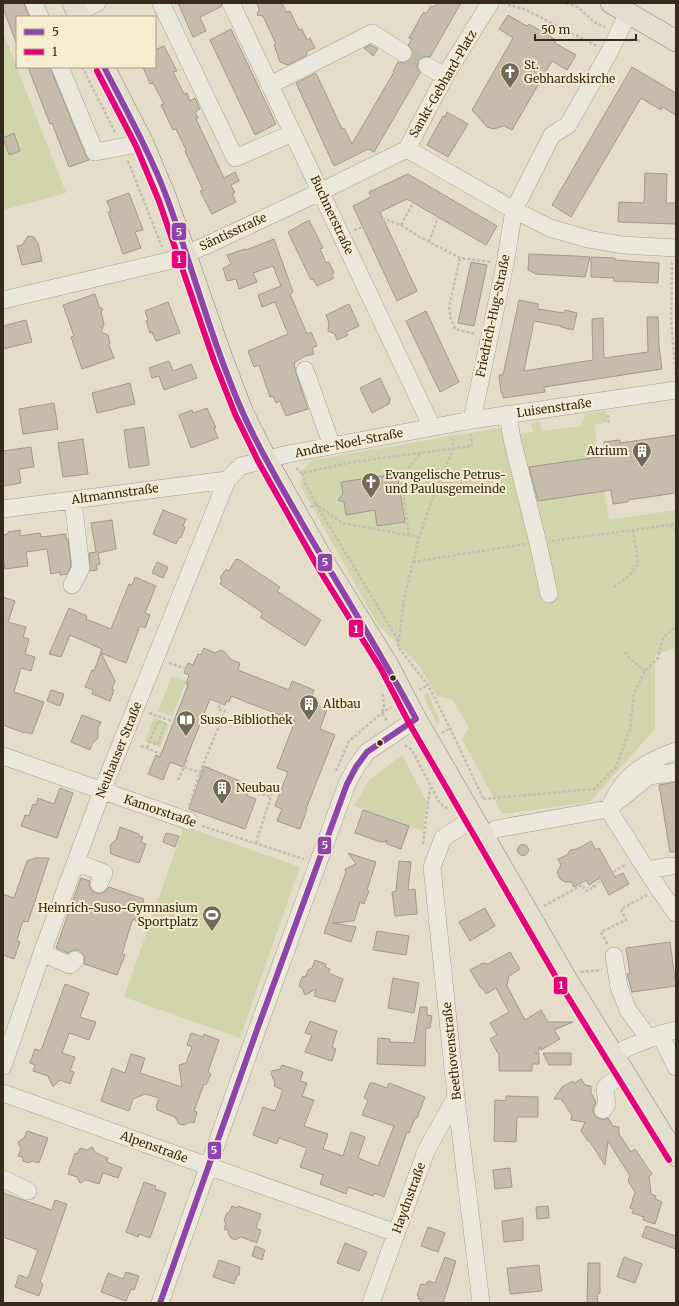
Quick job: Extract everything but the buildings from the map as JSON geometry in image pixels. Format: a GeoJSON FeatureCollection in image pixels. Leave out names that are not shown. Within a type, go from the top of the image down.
{"type":"FeatureCollection","features":[{"type":"Feature","properties":{"kind":"main road"},"geometry":{"type":"LineString","coordinates":[[620,8],[676,41]]}},
{"type":"Feature","properties":{"kind":"main road"},"geometry":{"type":"LineString","coordinates":[[105,68],[143,143],[166,198],[242,411],[274,457],[323,560],[388,665],[416,719],[465,823],[484,836],[567,980],[676,1156]]}},
{"type":"Feature","properties":{"kind":"street"},"geometry":{"type":"LineString","coordinates":[[34,3],[40,16]]}},
{"type":"Feature","properties":{"kind":"street"},"geometry":{"type":"LineString","coordinates":[[76,11],[97,3]]}},
{"type":"Feature","properties":{"kind":"street"},"geometry":{"type":"LineString","coordinates":[[161,3],[235,158],[293,133]]}},
{"type":"Feature","properties":{"kind":"street","name":"Buchnerstraße"},"geometry":{"type":"LineString","coordinates":[[231,3],[432,428]]}},
{"type":"Feature","properties":{"kind":"street","name":"Sankt-Gebhard-Platz"},"geometry":{"type":"LineString","coordinates":[[494,4],[445,76],[406,149],[514,210],[550,228],[588,239],[622,245],[674,248]]}},
{"type":"Feature","properties":{"kind":"street"},"geometry":{"type":"LineString","coordinates":[[514,210],[552,135],[568,125],[611,49],[618,34],[620,8]]}},
{"type":"Feature","properties":{"kind":"street"},"geometry":{"type":"LineString","coordinates":[[270,85],[372,33],[403,53]]}},
{"type":"Feature","properties":{"kind":"street"},"geometry":{"type":"LineString","coordinates":[[427,66],[445,76]]}},
{"type":"Feature","properties":{"kind":"street"},"geometry":{"type":"LineString","coordinates":[[60,68],[95,152],[143,143]]}},
{"type":"Feature","properties":{"kind":"street","name":"Säntisstraße"},"geometry":{"type":"LineString","coordinates":[[3,300],[168,261],[207,245],[320,192],[406,149]]}},
{"type":"Feature","properties":{"kind":"street","name":"Friedrich-Hug-Straße"},"geometry":{"type":"LineString","coordinates":[[472,420],[505,264],[514,210]]}},
{"type":"Feature","properties":{"kind":"street"},"geometry":{"type":"LineString","coordinates":[[305,370],[332,446]]}},
{"type":"Feature","properties":{"kind":"street","name":"Luisenstraße"},"geometry":{"type":"LineString","coordinates":[[432,428],[508,414],[676,390]]}},
{"type":"Feature","properties":{"kind":"street"},"geometry":{"type":"LineString","coordinates":[[508,414],[549,594]]}},
{"type":"Feature","properties":{"kind":"street","name":"Andre-Noel-Straße"},"geometry":{"type":"LineString","coordinates":[[274,457],[432,428]]}},
{"type":"Feature","properties":{"kind":"street","name":"Neuhauser Straße"},"geometry":{"type":"LineString","coordinates":[[3,1066],[42,954],[102,791],[227,480],[241,466],[274,457]]}},
{"type":"Feature","properties":{"kind":"street","name":"Altmannstraße"},"geometry":{"type":"LineString","coordinates":[[3,509],[227,480]]}},
{"type":"Feature","properties":{"kind":"street"},"geometry":{"type":"LineString","coordinates":[[70,580],[81,568],[73,500]]}},
{"type":"Feature","properties":{"kind":"street"},"geometry":{"type":"LineString","coordinates":[[160,1303],[347,784],[356,767],[367,752],[416,719]]}},
{"type":"Feature","properties":{"kind":"street"},"geometry":{"type":"LineString","coordinates":[[608,809],[622,785],[643,766],[666,754],[676,751]]}},
{"type":"Feature","properties":{"kind":"street","name":"Kamorstraße"},"geometry":{"type":"LineString","coordinates":[[3,756],[186,820]]}},
{"type":"Feature","properties":{"kind":"street"},"geometry":{"type":"LineString","coordinates":[[484,836],[496,829],[608,809],[649,776],[676,772]]}},
{"type":"Feature","properties":{"kind":"street"},"geometry":{"type":"LineString","coordinates":[[608,809],[658,889],[676,913]]}},
{"type":"Feature","properties":{"kind":"street","name":"Beethovenstraße"},"geometry":{"type":"LineString","coordinates":[[465,823],[443,838],[432,867],[456,1097],[481,1303]]}},
{"type":"Feature","properties":{"kind":"street"},"geometry":{"type":"LineString","coordinates":[[429,840],[432,867]]}},
{"type":"Feature","properties":{"kind":"street"},"geometry":{"type":"LineString","coordinates":[[76,862],[104,873],[99,884]]}},
{"type":"Feature","properties":{"kind":"street"},"geometry":{"type":"LineString","coordinates":[[643,863],[671,866]]}},
{"type":"Feature","properties":{"kind":"street"},"geometry":{"type":"LineString","coordinates":[[42,954],[70,965],[75,960]]}},
{"type":"Feature","properties":{"kind":"street"},"geometry":{"type":"LineString","coordinates":[[615,962],[619,987],[628,1010],[654,1036],[676,1067]]}},
{"type":"Feature","properties":{"kind":"street"},"geometry":{"type":"LineString","coordinates":[[613,1056],[654,1036],[676,1030]]}},
{"type":"Feature","properties":{"kind":"street"},"geometry":{"type":"LineString","coordinates":[[603,1110],[607,1104],[606,1088],[610,1083],[624,1074]]}},
{"type":"Feature","properties":{"kind":"street","name":"Alpenstraße"},"geometry":{"type":"LineString","coordinates":[[3,1093],[396,1233]]}},
{"type":"Feature","properties":{"kind":"street","name":"Haydnstraße"},"geometry":{"type":"LineString","coordinates":[[371,1303],[426,1151],[456,1097]]}},
{"type":"Feature","properties":{"kind":"street"},"geometry":{"type":"LineString","coordinates":[[3,1179],[28,1191]]}},
{"type":"Feature","properties":{"kind":"path"},"geometry":{"type":"LineString","coordinates":[[566,3],[578,7],[594,22],[618,34]]}},
{"type":"Feature","properties":{"kind":"path"},"geometry":{"type":"LineString","coordinates":[[494,4],[524,9],[594,46],[611,49]]}},
{"type":"Feature","properties":{"kind":"path"},"geometry":{"type":"LineString","coordinates":[[401,225],[413,203]]}},
{"type":"Feature","properties":{"kind":"path"},"geometry":{"type":"LineString","coordinates":[[429,242],[438,217]]}},
{"type":"Feature","properties":{"kind":"path"},"geometry":{"type":"LineString","coordinates":[[341,236],[385,219],[401,225],[460,258],[505,264]]}},
{"type":"Feature","properties":{"kind":"path"},"geometry":{"type":"LineString","coordinates":[[674,248],[671,319],[676,380]]}},
{"type":"Feature","properties":{"kind":"path"},"geometry":{"type":"LineString","coordinates":[[460,258],[449,306],[451,319],[456,329],[489,336]]}},
{"type":"Feature","properties":{"kind":"path"},"geometry":{"type":"LineString","coordinates":[[274,457],[302,473],[353,462],[472,446]]}},
{"type":"Feature","properties":{"kind":"path"},"geometry":{"type":"LineString","coordinates":[[450,728],[428,685],[398,647],[398,640],[404,599],[419,537],[432,500],[453,449]]}},
{"type":"Feature","properties":{"kind":"path"},"geometry":{"type":"LineString","coordinates":[[409,535],[401,477],[422,453]]}},
{"type":"Feature","properties":{"kind":"path"},"geometry":{"type":"LineString","coordinates":[[302,473],[305,483],[316,504],[398,640]]}},
{"type":"Feature","properties":{"kind":"path"},"geometry":{"type":"LineString","coordinates":[[316,504],[342,524],[419,537]]}},
{"type":"Feature","properties":{"kind":"path"},"geometry":{"type":"LineString","coordinates":[[670,525],[676,530]]}},
{"type":"Feature","properties":{"kind":"path"},"geometry":{"type":"LineString","coordinates":[[614,587],[629,576],[638,564],[632,530]]}},
{"type":"Feature","properties":{"kind":"path"},"geometry":{"type":"LineString","coordinates":[[483,799],[594,789],[616,767],[630,728],[634,694],[646,671],[658,658],[663,638],[676,626]]}},
{"type":"Feature","properties":{"kind":"path"},"geometry":{"type":"LineString","coordinates":[[625,652],[630,659],[646,671]]}},
{"type":"Feature","properties":{"kind":"path"},"geometry":{"type":"LineString","coordinates":[[173,664],[191,670]]}},
{"type":"Feature","properties":{"kind":"path"},"geometry":{"type":"LineString","coordinates":[[186,820],[200,772],[225,711],[218,709],[221,703]]}},
{"type":"Feature","properties":{"kind":"path"},"geometry":{"type":"LineString","coordinates":[[135,708],[174,722]]}},
{"type":"Feature","properties":{"kind":"path"},"geometry":{"type":"LineString","coordinates":[[337,768],[349,741],[382,713]]}},
{"type":"Feature","properties":{"kind":"path"},"geometry":{"type":"LineString","coordinates":[[147,748],[158,721],[165,724],[158,744],[150,742]]}},
{"type":"Feature","properties":{"kind":"path"},"geometry":{"type":"LineString","coordinates":[[141,746],[161,754]]}},
{"type":"Feature","properties":{"kind":"path"},"geometry":{"type":"LineString","coordinates":[[412,750],[438,800],[451,814],[465,823]]}},
{"type":"Feature","properties":{"kind":"path"},"geometry":{"type":"LineString","coordinates":[[178,780],[187,761],[185,760]]}},
{"type":"Feature","properties":{"kind":"path"},"geometry":{"type":"LineString","coordinates":[[184,767],[241,787],[240,793]]}},
{"type":"Feature","properties":{"kind":"path"},"geometry":{"type":"LineString","coordinates":[[429,840],[430,787]]}},
{"type":"Feature","properties":{"kind":"path"},"geometry":{"type":"LineString","coordinates":[[248,790],[271,797]]}},
{"type":"Feature","properties":{"kind":"path"},"geometry":{"type":"LineString","coordinates":[[256,843],[272,793]]}},
{"type":"Feature","properties":{"kind":"path","name":"Kamorstraße"},"geometry":{"type":"LineString","coordinates":[[186,820],[318,864]]}},
{"type":"Feature","properties":{"kind":"path"},"geometry":{"type":"LineString","coordinates":[[529,914],[582,885],[586,891],[602,879],[643,863]]}},
{"type":"Feature","properties":{"kind":"path"},"geometry":{"type":"LineString","coordinates":[[567,980],[578,973],[615,962],[601,932],[626,920],[621,909],[658,889]]}},
{"type":"Feature","properties":{"kind":"green space"},"geometry":{"type":"Polygon","coordinates":[[[3,32],[66,193],[3,210],[3,32]]]}},
{"type":"Feature","properties":{"kind":"green space"},"geometry":{"type":"Polygon","coordinates":[[[606,411],[607,422],[594,425],[609,520],[676,510],[676,648],[655,655],[655,729],[590,802],[502,814],[462,739],[469,728],[453,700],[437,696],[418,664],[378,625],[301,487],[302,470],[313,460],[510,426],[512,436],[533,432],[531,423],[540,421],[542,431],[582,426],[585,414],[606,411]]]}},
{"type":"Feature","properties":{"kind":"green space"},"geometry":{"type":"Polygon","coordinates":[[[172,676],[186,681],[172,716],[158,711],[172,676]]]}},
{"type":"Feature","properties":{"kind":"green space"},"geometry":{"type":"Polygon","coordinates":[[[426,693],[429,694],[434,709],[440,720],[437,725],[424,696],[426,693]]]}},
{"type":"Feature","properties":{"kind":"green space"},"geometry":{"type":"Polygon","coordinates":[[[154,717],[169,724],[160,747],[145,741],[154,717]]]}},
{"type":"Feature","properties":{"kind":"green space"},"geometry":{"type":"Polygon","coordinates":[[[402,755],[427,802],[423,831],[354,806],[369,780],[402,755]]]}},
{"type":"Feature","properties":{"kind":"green space","name":"Heinrich-Suso-Gymnasium Sportplatz"},"geometry":{"type":"Polygon","coordinates":[[[184,826],[300,867],[240,1038],[124,997],[184,826]]]}},
{"type":"Feature","properties":{"kind":"tunnel"},"geometry":{"type":"LineString","coordinates":[[403,53],[427,66]]}},
{"type":"Feature","properties":{"kind":"transit line","name":"5"},"geometry":{"type":"LineString","coordinates":[[105,68],[153,165],[167,198],[221,359],[249,426],[264,456],[306,530],[416,719]]}},
{"type":"Feature","properties":{"kind":"transit line","name":"1"},"geometry":{"type":"LineString","coordinates":[[97,71],[136,146],[159,201],[214,361],[235,414],[259,463],[320,571],[381,669],[409,723],[560,984],[669,1160]]}},
{"type":"Feature","properties":{"kind":"transit line","name":"5"},"geometry":{"type":"LineString","coordinates":[[160,1303],[258,1027],[347,784],[356,767],[367,752],[416,719]]}},
{"type":"Feature","properties":{"kind":"place","name":"St. Gebhardskirche"},"geometry":{"type":"Point","coordinates":[510,89]}},
{"type":"Feature","properties":{"kind":"place","name":"Atrium"},"geometry":{"type":"Point","coordinates":[642,468]}},
{"type":"Feature","properties":{"kind":"place","name":"Evangelische Petrus- und Paulusgemeinde"},"geometry":{"type":"Point","coordinates":[371,499]}},
{"type":"Feature","properties":{"kind":"place","name":"Altbau"},"geometry":{"type":"Point","coordinates":[309,721]}},
{"type":"Feature","properties":{"kind":"place","name":"Suso-Bibliothek"},"geometry":{"type":"Point","coordinates":[186,737]}},
{"type":"Feature","properties":{"kind":"place","name":"Neubau"},"geometry":{"type":"Point","coordinates":[222,805]}},
{"type":"Feature","properties":{"kind":"place","name":"Heinrich-Suso-Gymnasium Sportplatz"},"geometry":{"type":"Point","coordinates":[212,932]}}]}
